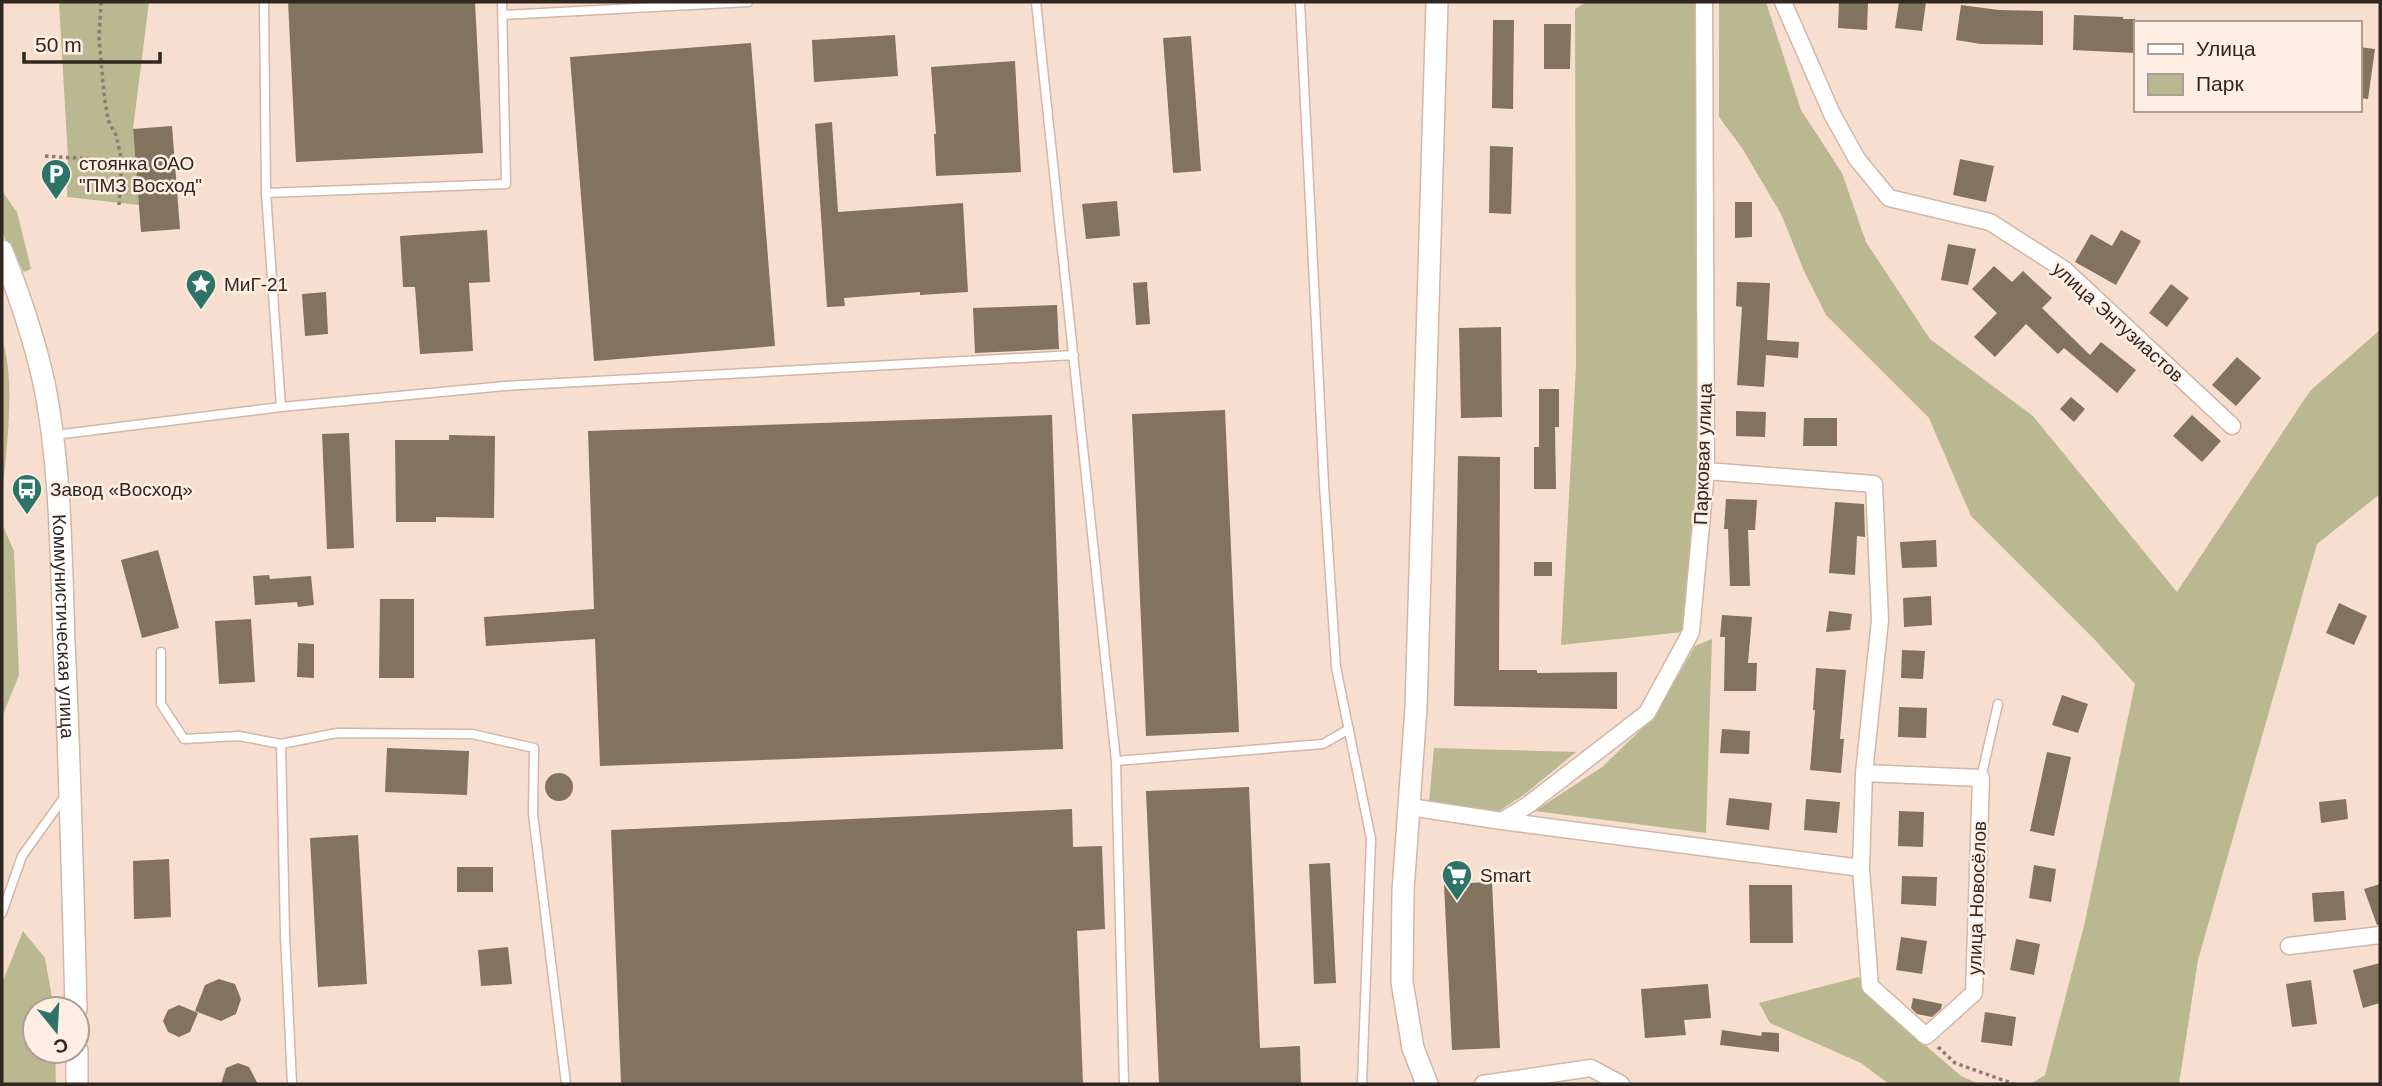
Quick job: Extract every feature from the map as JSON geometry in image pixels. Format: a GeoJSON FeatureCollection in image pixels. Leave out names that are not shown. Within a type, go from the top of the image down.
{"type":"FeatureCollection","features":[{"type":"Feature","properties":{"kind":"street"},"geometry":{"type":"LineString","coordinates":[[1427,1084],[1413,1048],[1402,982],[1403,891],[1416,708],[1437,2]]}},
{"type":"Feature","properties":{"kind":"street","name":"Парковая улица"},"geometry":{"type":"LineString","coordinates":[[1502,821],[1647,713],[1691,632],[1706,471],[1704,2]]}},
{"type":"Feature","properties":{"kind":"street","name":"улица Энтузиастов"},"geometry":{"type":"LineString","coordinates":[[1783,2],[1832,114],[1857,159],[1888,198],[1990,222],[2065,270],[2232,426]]}},
{"type":"Feature","properties":{"kind":"street","name":"Коммунистическая улица"},"geometry":{"type":"LineString","coordinates":[[2,251],[32,336],[52,436],[59,516],[71,788],[76,995]]}},
{"type":"Feature","properties":{"kind":"street"},"geometry":{"type":"LineString","coordinates":[[1706,471],[1874,484],[1880,620],[1864,773],[1861,869],[1870,986],[1926,1036]]}},
{"type":"Feature","properties":{"kind":"street"},"geometry":{"type":"LineString","coordinates":[[1864,773],[1981,778]]}},
{"type":"Feature","properties":{"kind":"street","name":"улица Новосёлов"},"geometry":{"type":"LineString","coordinates":[[1926,1036],[1974,993],[1981,778]]}},
{"type":"Feature","properties":{"kind":"street"},"geometry":{"type":"LineString","coordinates":[[1410,807],[1861,869]]}},
{"type":"Feature","properties":{"kind":"street"},"geometry":{"type":"LineString","coordinates":[[2289,946],[2380,935]]}},
{"type":"Feature","properties":{"kind":"street"},"geometry":{"type":"LineString","coordinates":[[77,1065],[77,1084]]}},
{"type":"Feature","properties":{"kind":"street"},"geometry":{"type":"LineString","coordinates":[[1483,1084],[1591,1068],[1621,1084]]}},
{"type":"Feature","properties":{"kind":"lane"},"geometry":{"type":"LineString","coordinates":[[264,2],[266,193],[282,407]]}},
{"type":"Feature","properties":{"kind":"lane"},"geometry":{"type":"LineString","coordinates":[[266,193],[506,184],[502,2]]}},
{"type":"Feature","properties":{"kind":"lane"},"geometry":{"type":"LineString","coordinates":[[503,15],[748,2]]}},
{"type":"Feature","properties":{"kind":"lane"},"geometry":{"type":"LineString","coordinates":[[1036,2],[1115,761],[1124,1084]]}},
{"type":"Feature","properties":{"kind":"lane"},"geometry":{"type":"LineString","coordinates":[[1300,2],[1324,485],[1336,667],[1371,839],[1362,1084]]}},
{"type":"Feature","properties":{"kind":"lane"},"geometry":{"type":"LineString","coordinates":[[52,436],[282,407],[505,386],[1074,355]]}},
{"type":"Feature","properties":{"kind":"lane"},"geometry":{"type":"LineString","coordinates":[[161,652],[161,704],[184,739],[239,736],[281,744],[337,733],[472,734],[534,748],[533,814],[566,1084]]}},
{"type":"Feature","properties":{"kind":"lane"},"geometry":{"type":"LineString","coordinates":[[1981,778],[1998,704]]}},
{"type":"Feature","properties":{"kind":"lane"},"geometry":{"type":"LineString","coordinates":[[1115,761],[1323,744],[1349,729]]}},
{"type":"Feature","properties":{"kind":"lane"},"geometry":{"type":"LineString","coordinates":[[281,744],[285,935],[292,1084]]}},
{"type":"Feature","properties":{"kind":"lane"},"geometry":{"type":"LineString","coordinates":[[2,913],[22,856],[71,788]]}},
{"type":"Feature","properties":{"kind":"path"},"geometry":{"type":"LineString","coordinates":[[102,2],[99,38],[104,94],[108,120],[116,135],[122,161],[119,205]]}},
{"type":"Feature","properties":{"kind":"path"},"geometry":{"type":"LineString","coordinates":[[45,156],[136,162]]}},
{"type":"Feature","properties":{"kind":"path"},"geometry":{"type":"LineString","coordinates":[[1926,1036],[1955,1063],[2014,1084]]}},
{"type":"Feature","properties":{"kind":"green space"},"geometry":{"type":"Polygon","coordinates":[[[59,2],[149,2],[133,129],[139,205],[67,197],[68,158],[59,2]]]}},
{"type":"Feature","properties":{"kind":"green space"},"geometry":{"type":"Polygon","coordinates":[[[1586,2],[1696,2],[1699,473],[1683,632],[1561,645],[1576,366],[1575,9],[1586,2]]]}},
{"type":"Feature","properties":{"kind":"green space"},"geometry":{"type":"Polygon","coordinates":[[[1719,2],[1766,2],[1801,110],[1842,173],[1866,242],[1930,339],[2033,416],[2177,592],[2310,391],[2380,330],[2380,494],[2317,544],[2198,960],[2179,1084],[2031,1084],[2045,1075],[2084,926],[2135,684],[2095,640],[1971,516],[1929,418],[1826,315],[1804,271],[1781,214],[1742,148],[1719,117],[1719,2]]]}},
{"type":"Feature","properties":{"kind":"green space"},"geometry":{"type":"Polygon","coordinates":[[[2,191],[17,212],[31,269],[24,272],[2,233],[2,191]]]}},
{"type":"Feature","properties":{"kind":"green space"},"geometry":{"type":"Polygon","coordinates":[[[2,339],[9,377],[9,398],[2,502],[2,339]]]}},
{"type":"Feature","properties":{"kind":"green space"},"geometry":{"type":"Polygon","coordinates":[[[2,524],[14,551],[19,675],[2,717],[2,524]]]}},
{"type":"Feature","properties":{"kind":"green space"},"geometry":{"type":"Polygon","coordinates":[[[1712,639],[1706,833],[1535,811],[1602,767],[1654,717],[1695,646],[1712,639]]]}},
{"type":"Feature","properties":{"kind":"green space"},"geometry":{"type":"Polygon","coordinates":[[[1434,748],[1576,752],[1525,794],[1499,811],[1429,802],[1434,748]]]}},
{"type":"Feature","properties":{"kind":"green space"},"geometry":{"type":"Polygon","coordinates":[[[23,931],[45,958],[52,995],[21,995],[21,1065],[55,1065],[56,1084],[2,1084],[2,983],[23,931]]]}},
{"type":"Feature","properties":{"kind":"green space"},"geometry":{"type":"Polygon","coordinates":[[[1859,977],[1866,994],[1961,1076],[1979,1084],[1889,1084],[1861,1063],[1770,1023],[1759,1003],[1859,977]]]}},
{"type":"Feature","properties":{"kind":"building"},"geometry":{"type":"Polygon","coordinates":[[[288,2],[475,2],[483,153],[296,162],[288,2]]]}},
{"type":"Feature","properties":{"kind":"building"},"geometry":{"type":"Polygon","coordinates":[[[1839,2],[1868,2],[1867,30],[1838,28],[1839,2]]]}},
{"type":"Feature","properties":{"kind":"building"},"geometry":{"type":"Polygon","coordinates":[[[1899,2],[1926,2],[1922,31],[1895,28],[1899,2]]]}},
{"type":"Feature","properties":{"kind":"building"},"geometry":{"type":"Polygon","coordinates":[[[1961,5],[1999,10],[2043,11],[2043,45],[1981,44],[1956,40],[1961,5]]]}},
{"type":"Feature","properties":{"kind":"building"},"geometry":{"type":"Polygon","coordinates":[[[2074,15],[2135,19],[2134,53],[2073,50],[2074,15]]]}},
{"type":"Feature","properties":{"kind":"building"},"geometry":{"type":"Polygon","coordinates":[[[1493,20],[1514,20],[1513,109],[1492,108],[1493,20]]]}},
{"type":"Feature","properties":{"kind":"building"},"geometry":{"type":"Polygon","coordinates":[[[1544,24],[1571,24],[1570,69],[1544,69],[1544,24]]]}},
{"type":"Feature","properties":{"kind":"building"},"geometry":{"type":"Polygon","coordinates":[[[895,35],[898,76],[814,82],[812,40],[895,35]]]}},
{"type":"Feature","properties":{"kind":"building"},"geometry":{"type":"Polygon","coordinates":[[[1191,36],[1201,171],[1173,173],[1163,38],[1191,36]]]}},
{"type":"Feature","properties":{"kind":"building"},"geometry":{"type":"Polygon","coordinates":[[[751,43],[775,346],[594,361],[570,57],[751,43]]]}},
{"type":"Feature","properties":{"kind":"building"},"geometry":{"type":"Polygon","coordinates":[[[2361,47],[2375,49],[2368,99],[2361,98],[2361,47]]]}},
{"type":"Feature","properties":{"kind":"building"},"geometry":{"type":"Polygon","coordinates":[[[1015,61],[1021,172],[936,176],[931,67],[1015,61]]]}},
{"type":"Feature","properties":{"kind":"building"},"geometry":{"type":"Polygon","coordinates":[[[832,122],[838,212],[963,203],[968,292],[920,295],[920,292],[844,298],[845,306],[827,307],[815,124],[832,122]]]}},
{"type":"Feature","properties":{"kind":"building"},"geometry":{"type":"Polygon","coordinates":[[[172,126],[180,229],[141,232],[133,129],[172,126]]]}},
{"type":"Feature","properties":{"kind":"building"},"geometry":{"type":"Polygon","coordinates":[[[1490,146],[1513,147],[1511,214],[1489,213],[1490,146]]]}},
{"type":"Feature","properties":{"kind":"building"},"geometry":{"type":"Polygon","coordinates":[[[1960,159],[1994,166],[1986,202],[1953,195],[1960,159]]]}},
{"type":"Feature","properties":{"kind":"building"},"geometry":{"type":"Polygon","coordinates":[[[1117,201],[1120,236],[1086,239],[1082,204],[1117,201]]]}},
{"type":"Feature","properties":{"kind":"building"},"geometry":{"type":"Polygon","coordinates":[[[1735,202],[1752,202],[1752,237],[1735,238],[1735,202]]]}},
{"type":"Feature","properties":{"kind":"building"},"geometry":{"type":"Polygon","coordinates":[[[487,230],[490,282],[469,283],[473,351],[420,354],[415,287],[403,287],[400,236],[487,230]]]}},
{"type":"Feature","properties":{"kind":"building"},"geometry":{"type":"Polygon","coordinates":[[[2121,230],[2141,241],[2116,285],[2075,262],[2091,234],[2112,246],[2121,230]]]}},
{"type":"Feature","properties":{"kind":"building"},"geometry":{"type":"Polygon","coordinates":[[[1948,244],[1976,249],[1968,285],[1941,280],[1948,244]]]}},
{"type":"Feature","properties":{"kind":"building"},"geometry":{"type":"Polygon","coordinates":[[[1994,266],[2012,282],[2023,271],[2052,298],[2042,308],[2090,355],[2101,342],[2136,370],[2117,393],[2064,348],[2058,354],[2026,324],[1995,357],[1974,337],[1997,313],[1972,289],[1994,266]]]}},
{"type":"Feature","properties":{"kind":"building"},"geometry":{"type":"Polygon","coordinates":[[[1147,282],[1150,324],[1136,325],[1133,283],[1147,282]]]}},
{"type":"Feature","properties":{"kind":"building"},"geometry":{"type":"Polygon","coordinates":[[[1737,282],[1770,283],[1767,340],[1799,342],[1798,358],[1766,355],[1764,387],[1737,385],[1742,307],[1736,306],[1737,282]]]}},
{"type":"Feature","properties":{"kind":"building"},"geometry":{"type":"Polygon","coordinates":[[[2171,284],[2189,298],[2167,327],[2149,313],[2171,284]]]}},
{"type":"Feature","properties":{"kind":"building"},"geometry":{"type":"Polygon","coordinates":[[[326,292],[328,334],[305,336],[302,294],[326,292]]]}},
{"type":"Feature","properties":{"kind":"building"},"geometry":{"type":"Polygon","coordinates":[[[1057,305],[1059,349],[975,353],[973,308],[1057,305]]]}},
{"type":"Feature","properties":{"kind":"building"},"geometry":{"type":"Polygon","coordinates":[[[1501,327],[1502,417],[1461,418],[1459,328],[1501,327]]]}},
{"type":"Feature","properties":{"kind":"building"},"geometry":{"type":"Polygon","coordinates":[[[2237,357],[2261,378],[2236,406],[2212,385],[2237,357]]]}},
{"type":"Feature","properties":{"kind":"building"},"geometry":{"type":"Polygon","coordinates":[[[1539,389],[1559,389],[1559,427],[1555,427],[1556,489],[1534,489],[1534,447],[1539,447],[1539,389]]]}},
{"type":"Feature","properties":{"kind":"building"},"geometry":{"type":"Polygon","coordinates":[[[2071,397],[2085,409],[2074,422],[2060,409],[2071,397]]]}},
{"type":"Feature","properties":{"kind":"building"},"geometry":{"type":"Polygon","coordinates":[[[1225,410],[1239,732],[1146,736],[1132,414],[1225,410]]]}},
{"type":"Feature","properties":{"kind":"building"},"geometry":{"type":"Polygon","coordinates":[[[1736,411],[1766,412],[1765,437],[1736,436],[1736,411]]]}},
{"type":"Feature","properties":{"kind":"building"},"geometry":{"type":"Polygon","coordinates":[[[1052,415],[1063,749],[600,766],[595,639],[486,646],[484,617],[594,609],[588,431],[1052,415]]]}},
{"type":"Feature","properties":{"kind":"building"},"geometry":{"type":"Polygon","coordinates":[[[2192,415],[2221,441],[2202,462],[2173,436],[2192,415]]]}},
{"type":"Feature","properties":{"kind":"building"},"geometry":{"type":"Polygon","coordinates":[[[1804,418],[1837,418],[1837,446],[1803,446],[1804,418]]]}},
{"type":"Feature","properties":{"kind":"building"},"geometry":{"type":"Polygon","coordinates":[[[349,433],[354,548],[327,549],[322,434],[349,433]]]}},
{"type":"Feature","properties":{"kind":"building"},"geometry":{"type":"Polygon","coordinates":[[[449,435],[495,436],[494,518],[436,517],[436,522],[396,522],[395,440],[449,440],[449,435]]]}},
{"type":"Feature","properties":{"kind":"building"},"geometry":{"type":"Polygon","coordinates":[[[1458,456],[1500,457],[1499,670],[1537,670],[1537,673],[1617,672],[1617,709],[1454,706],[1458,456]]]}},
{"type":"Feature","properties":{"kind":"building"},"geometry":{"type":"Polygon","coordinates":[[[1726,499],[1757,500],[1755,530],[1748,530],[1750,586],[1730,586],[1728,529],[1724,529],[1726,499]]]}},
{"type":"Feature","properties":{"kind":"building"},"geometry":{"type":"Polygon","coordinates":[[[1835,502],[1864,504],[1865,537],[1857,536],[1855,575],[1829,573],[1835,502]]]}},
{"type":"Feature","properties":{"kind":"building"},"geometry":{"type":"Polygon","coordinates":[[[1936,540],[1937,567],[1902,568],[1900,542],[1936,540]]]}},
{"type":"Feature","properties":{"kind":"building"},"geometry":{"type":"Polygon","coordinates":[[[158,550],[179,628],[142,638],[121,560],[158,550]]]}},
{"type":"Feature","properties":{"kind":"building"},"geometry":{"type":"Polygon","coordinates":[[[1534,562],[1552,562],[1552,576],[1534,576],[1534,562]]]}},
{"type":"Feature","properties":{"kind":"building"},"geometry":{"type":"Polygon","coordinates":[[[269,575],[270,579],[311,576],[314,605],[298,607],[297,602],[255,605],[253,576],[269,575]]]}},
{"type":"Feature","properties":{"kind":"building"},"geometry":{"type":"Polygon","coordinates":[[[1931,596],[1932,625],[1904,627],[1903,598],[1931,596]]]}},
{"type":"Feature","properties":{"kind":"building"},"geometry":{"type":"Polygon","coordinates":[[[380,599],[414,599],[414,678],[379,678],[380,599]]]}},
{"type":"Feature","properties":{"kind":"building"},"geometry":{"type":"Polygon","coordinates":[[[2339,603],[2367,616],[2354,645],[2326,633],[2339,603]]]}},
{"type":"Feature","properties":{"kind":"building"},"geometry":{"type":"Polygon","coordinates":[[[1829,611],[1852,614],[1850,630],[1826,632],[1829,611]]]}},
{"type":"Feature","properties":{"kind":"building"},"geometry":{"type":"Polygon","coordinates":[[[1722,615],[1752,617],[1748,663],[1757,663],[1756,691],[1724,691],[1725,637],[1720,637],[1722,615]]]}},
{"type":"Feature","properties":{"kind":"building"},"geometry":{"type":"Polygon","coordinates":[[[251,619],[255,682],[219,684],[215,621],[251,619]]]}},
{"type":"Feature","properties":{"kind":"building"},"geometry":{"type":"Polygon","coordinates":[[[298,643],[314,644],[314,678],[297,677],[298,643]]]}},
{"type":"Feature","properties":{"kind":"building"},"geometry":{"type":"Polygon","coordinates":[[[1902,650],[1925,651],[1923,679],[1901,678],[1902,650]]]}},
{"type":"Feature","properties":{"kind":"building"},"geometry":{"type":"Polygon","coordinates":[[[1816,668],[1846,670],[1840,739],[1844,739],[1841,773],[1810,770],[1816,668]]]}},
{"type":"Feature","properties":{"kind":"building"},"geometry":{"type":"Polygon","coordinates":[[[2062,695],[2088,704],[2078,733],[2052,725],[2062,695]]]}},
{"type":"Feature","properties":{"kind":"building"},"geometry":{"type":"Polygon","coordinates":[[[1899,707],[1927,708],[1926,738],[1898,737],[1899,707]]]}},
{"type":"Feature","properties":{"kind":"building"},"geometry":{"type":"Polygon","coordinates":[[[1722,729],[1750,731],[1749,754],[1720,753],[1722,729]]]}},
{"type":"Feature","properties":{"kind":"building"},"geometry":{"type":"Polygon","coordinates":[[[387,748],[469,751],[467,795],[385,792],[387,748]]]}},
{"type":"Feature","properties":{"kind":"building"},"geometry":{"type":"Polygon","coordinates":[[[2047,752],[2071,757],[2054,836],[2030,831],[2047,752]]]}},
{"type":"Feature","properties":{"kind":"building"},"geometry":{"type":"Polygon","coordinates":[[[559,773],[569,777],[573,787],[569,797],[559,801],[549,797],[545,787],[549,777],[559,773]]]}},
{"type":"Feature","properties":{"kind":"building"},"geometry":{"type":"Polygon","coordinates":[[[1249,787],[1260,1048],[1300,1046],[1301,1084],[1159,1084],[1146,791],[1249,787]]]}},
{"type":"Feature","properties":{"kind":"building"},"geometry":{"type":"Polygon","coordinates":[[[1729,798],[1772,803],[1769,830],[1726,825],[1729,798]]]}},
{"type":"Feature","properties":{"kind":"building"},"geometry":{"type":"Polygon","coordinates":[[[1806,799],[1840,802],[1837,833],[1804,830],[1806,799]]]}},
{"type":"Feature","properties":{"kind":"building"},"geometry":{"type":"Polygon","coordinates":[[[2346,799],[2348,819],[2321,823],[2319,802],[2346,799]]]}},
{"type":"Feature","properties":{"kind":"building"},"geometry":{"type":"Polygon","coordinates":[[[1072,809],[1073,847],[1102,846],[1105,929],[1077,931],[1083,1084],[621,1084],[611,830],[1072,809]]]}},
{"type":"Feature","properties":{"kind":"building"},"geometry":{"type":"Polygon","coordinates":[[[1899,811],[1924,812],[1923,847],[1898,846],[1899,811]]]}},
{"type":"Feature","properties":{"kind":"building"},"geometry":{"type":"Polygon","coordinates":[[[358,835],[367,984],[318,987],[310,838],[358,835]]]}},
{"type":"Feature","properties":{"kind":"building"},"geometry":{"type":"Polygon","coordinates":[[[169,859],[171,917],[134,919],[133,861],[169,859]]]}},
{"type":"Feature","properties":{"kind":"building"},"geometry":{"type":"Polygon","coordinates":[[[1330,863],[1336,983],[1314,984],[1309,864],[1330,863]]]}},
{"type":"Feature","properties":{"kind":"building"},"geometry":{"type":"Polygon","coordinates":[[[2034,865],[2056,869],[2051,902],[2029,898],[2034,865]]]}},
{"type":"Feature","properties":{"kind":"building"},"geometry":{"type":"Polygon","coordinates":[[[457,867],[493,867],[493,892],[457,892],[457,867]]]}},
{"type":"Feature","properties":{"kind":"building"},"geometry":{"type":"Polygon","coordinates":[[[1902,876],[1937,877],[1936,906],[1901,904],[1902,876]]]}},
{"type":"Feature","properties":{"kind":"building"},"geometry":{"type":"Polygon","coordinates":[[[1492,882],[1500,1048],[1452,1050],[1444,884],[1492,882]]]}},
{"type":"Feature","properties":{"kind":"building"},"geometry":{"type":"Polygon","coordinates":[[[2380,884],[2380,925],[2377,925],[2364,889],[2380,884]]]}},
{"type":"Feature","properties":{"kind":"building"},"geometry":{"type":"Polygon","coordinates":[[[1749,885],[1792,885],[1793,943],[1750,943],[1749,885]]]}},
{"type":"Feature","properties":{"kind":"building"},"geometry":{"type":"Polygon","coordinates":[[[2344,891],[2346,920],[2314,922],[2312,893],[2344,891]]]}},
{"type":"Feature","properties":{"kind":"building"},"geometry":{"type":"Polygon","coordinates":[[[1901,937],[1927,941],[1922,974],[1896,970],[1901,937]]]}},
{"type":"Feature","properties":{"kind":"building"},"geometry":{"type":"Polygon","coordinates":[[[2016,939],[2040,944],[2034,975],[2010,970],[2016,939]]]}},
{"type":"Feature","properties":{"kind":"building"},"geometry":{"type":"Polygon","coordinates":[[[508,947],[512,984],[481,986],[478,950],[508,947]]]}},
{"type":"Feature","properties":{"kind":"building"},"geometry":{"type":"Polygon","coordinates":[[[2380,963],[2380,1003],[2363,1008],[2353,970],[2380,963]]]}},
{"type":"Feature","properties":{"kind":"building"},"geometry":{"type":"Polygon","coordinates":[[[219,979],[235,984],[241,999],[236,1014],[221,1021],[195,1011],[205,985],[219,979]]]}},
{"type":"Feature","properties":{"kind":"building"},"geometry":{"type":"Polygon","coordinates":[[[2311,980],[2317,1024],[2292,1027],[2286,984],[2311,980]]]}},
{"type":"Feature","properties":{"kind":"building"},"geometry":{"type":"Polygon","coordinates":[[[1708,984],[1711,1018],[1684,1020],[1686,1035],[1645,1038],[1641,989],[1708,984]]]}},
{"type":"Feature","properties":{"kind":"building"},"geometry":{"type":"Polygon","coordinates":[[[1913,998],[1942,1004],[1941,1009],[1932,1017],[1917,1014],[1911,1008],[1913,998]]]}},
{"type":"Feature","properties":{"kind":"building"},"geometry":{"type":"Polygon","coordinates":[[[179,1005],[198,1013],[190,1032],[179,1037],[168,1032],[163,1021],[168,1010],[179,1005]]]}},
{"type":"Feature","properties":{"kind":"building"},"geometry":{"type":"Polygon","coordinates":[[[1985,1012],[2016,1017],[2012,1046],[1981,1042],[1985,1012]]]}},
{"type":"Feature","properties":{"kind":"building"},"geometry":{"type":"Polygon","coordinates":[[[1722,1030],[1761,1036],[1762,1032],[1779,1033],[1779,1052],[1720,1045],[1722,1030]]]}},
{"type":"Feature","properties":{"kind":"building"},"geometry":{"type":"Polygon","coordinates":[[[238,1063],[249,1067],[258,1084],[221,1084],[226,1068],[238,1063]]]}},
{"type":"Feature","properties":{"kind":"place","name":"стоянка ОАО \"ПМЗ Восход\""},"geometry":{"type":"Point","coordinates":[56,201]}},
{"type":"Feature","properties":{"kind":"place","name":"МиГ-21"},"geometry":{"type":"Point","coordinates":[201,311]}},
{"type":"Feature","properties":{"kind":"place","name":"Завод «Восход»"},"geometry":{"type":"Point","coordinates":[27,516]}},
{"type":"Feature","properties":{"kind":"place","name":"Smart"},"geometry":{"type":"Point","coordinates":[1457,902]}}]}
